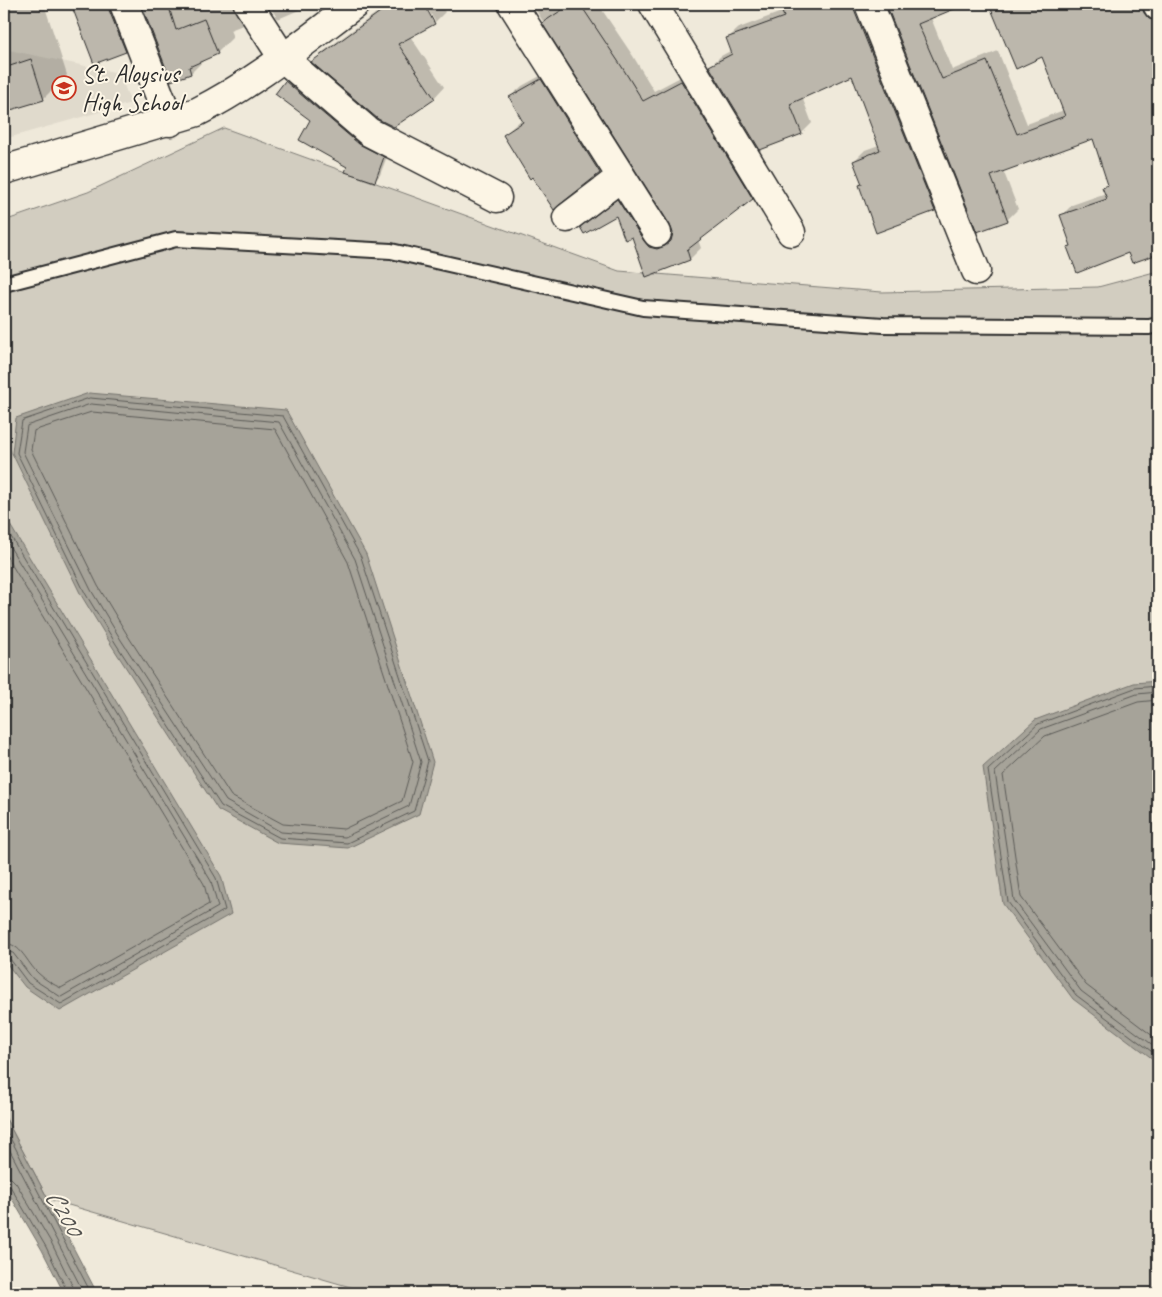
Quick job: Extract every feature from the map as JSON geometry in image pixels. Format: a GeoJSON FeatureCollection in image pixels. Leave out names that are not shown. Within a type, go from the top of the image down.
{"type":"FeatureCollection","features":[{"type":"Feature","properties":{"kind":"street"},"geometry":{"type":"LineString","coordinates":[[124,4],[170,122]]}},
{"type":"Feature","properties":{"kind":"street"},"geometry":{"type":"LineString","coordinates":[[248,4],[283,58],[369,132],[498,198]]}},
{"type":"Feature","properties":{"kind":"street"},"geometry":{"type":"LineString","coordinates":[[4,170],[170,122],[197,112],[221,100],[261,75],[355,4]]}},
{"type":"Feature","properties":{"kind":"street"},"geometry":{"type":"LineString","coordinates":[[512,4],[657,234]]}},
{"type":"Feature","properties":{"kind":"street"},"geometry":{"type":"LineString","coordinates":[[653,4],[791,232]]}},
{"type":"Feature","properties":{"kind":"street"},"geometry":{"type":"LineString","coordinates":[[868,4],[976,271]]}},
{"type":"Feature","properties":{"kind":"street"},"geometry":{"type":"LineString","coordinates":[[567,218],[622,177]]}},
{"type":"Feature","properties":{"kind":"lane"},"geometry":{"type":"LineString","coordinates":[[4,284],[176,238],[390,251],[643,308],[883,325],[1149,327],[1158,325]]}},
{"type":"Feature","properties":{"kind":"shaded area","name":"St. Aloysius High School"},"geometry":{"type":"Polygon","coordinates":[[[4,49],[119,73],[131,103],[4,139],[4,49]]]}},
{"type":"Feature","properties":{"kind":"shaded area"},"geometry":{"type":"Polygon","coordinates":[[[224,128],[619,271],[882,292],[1098,287],[1158,271],[1158,1293],[371,1293],[48,1199],[4,1115],[4,221],[88,192],[224,128]]]}},
{"type":"Feature","properties":{"kind":"water"},"geometry":{"type":"Polygon","coordinates":[[[89,393],[286,410],[366,554],[433,762],[419,814],[348,848],[278,843],[218,810],[81,595],[12,453],[16,418],[89,393]]]}},
{"type":"Feature","properties":{"kind":"water"},"geometry":{"type":"Polygon","coordinates":[[[4,515],[221,876],[231,914],[60,1011],[25,987],[4,960],[4,515]]]}},
{"type":"Feature","properties":{"kind":"water"},"geometry":{"type":"Polygon","coordinates":[[[1158,681],[1158,1060],[1153,1059],[1073,999],[1003,904],[983,767],[1035,720],[1134,683],[1158,681]]]}},
{"type":"Feature","properties":{"kind":"water"},"geometry":{"type":"Polygon","coordinates":[[[4,1115],[97,1293],[64,1293],[42,1250],[4,1185],[4,1115]]]}},
{"type":"Feature","properties":{"kind":"building"},"geometry":{"type":"Polygon","coordinates":[[[71,4],[109,4],[109,10],[126,52],[94,64],[71,4]]]}},
{"type":"Feature","properties":{"kind":"building"},"geometry":{"type":"Polygon","coordinates":[[[141,4],[168,4],[176,30],[204,19],[218,54],[189,67],[191,74],[171,81],[141,4]]]}},
{"type":"Feature","properties":{"kind":"building"},"geometry":{"type":"Polygon","coordinates":[[[391,4],[424,4],[435,24],[398,44],[435,99],[394,127],[378,119],[311,62],[391,4]]]}},
{"type":"Feature","properties":{"kind":"building"},"geometry":{"type":"Polygon","coordinates":[[[571,4],[580,4],[643,101],[681,81],[753,199],[687,250],[690,260],[646,277],[632,237],[625,240],[616,216],[584,234],[580,227],[617,199],[649,247],[657,249],[665,246],[671,241],[673,233],[670,225],[542,23],[571,4]]]}},
{"type":"Feature","properties":{"kind":"building"},"geometry":{"type":"Polygon","coordinates":[[[801,4],[854,4],[854,10],[935,211],[876,233],[859,185],[862,184],[853,161],[880,150],[852,76],[790,104],[802,134],[760,150],[709,66],[732,54],[726,38],[784,17],[782,12],[801,4]]]}},
{"type":"Feature","properties":{"kind":"building"},"geometry":{"type":"Polygon","coordinates":[[[886,4],[966,4],[918,24],[942,79],[987,61],[1017,134],[1065,116],[1042,57],[1016,69],[989,4],[1141,4],[1144,13],[1149,19],[1158,21],[1158,254],[1132,263],[1128,253],[1077,273],[1067,247],[1071,246],[1060,215],[1107,199],[1102,187],[1108,185],[1093,139],[991,176],[1008,221],[977,232],[886,4]]]}},
{"type":"Feature","properties":{"kind":"building"},"geometry":{"type":"Polygon","coordinates":[[[31,59],[44,100],[4,112],[4,68],[31,59]]]}},
{"type":"Feature","properties":{"kind":"building"},"geometry":{"type":"Polygon","coordinates":[[[541,79],[600,173],[554,210],[532,177],[530,179],[503,135],[523,122],[509,97],[541,79]]]}},
{"type":"Feature","properties":{"kind":"building"},"geometry":{"type":"Polygon","coordinates":[[[285,81],[359,144],[384,157],[375,182],[345,172],[347,167],[299,140],[310,120],[275,94],[285,81]]]}},
{"type":"Feature","properties":{"kind":"place","name":"St. Aloysius High School"},"geometry":{"type":"Point","coordinates":[64,88]}},
{"type":"Feature","properties":{"kind":"water label","name":"C200"},"geometry":{"type":"Point","coordinates":[64,1212]}}]}
